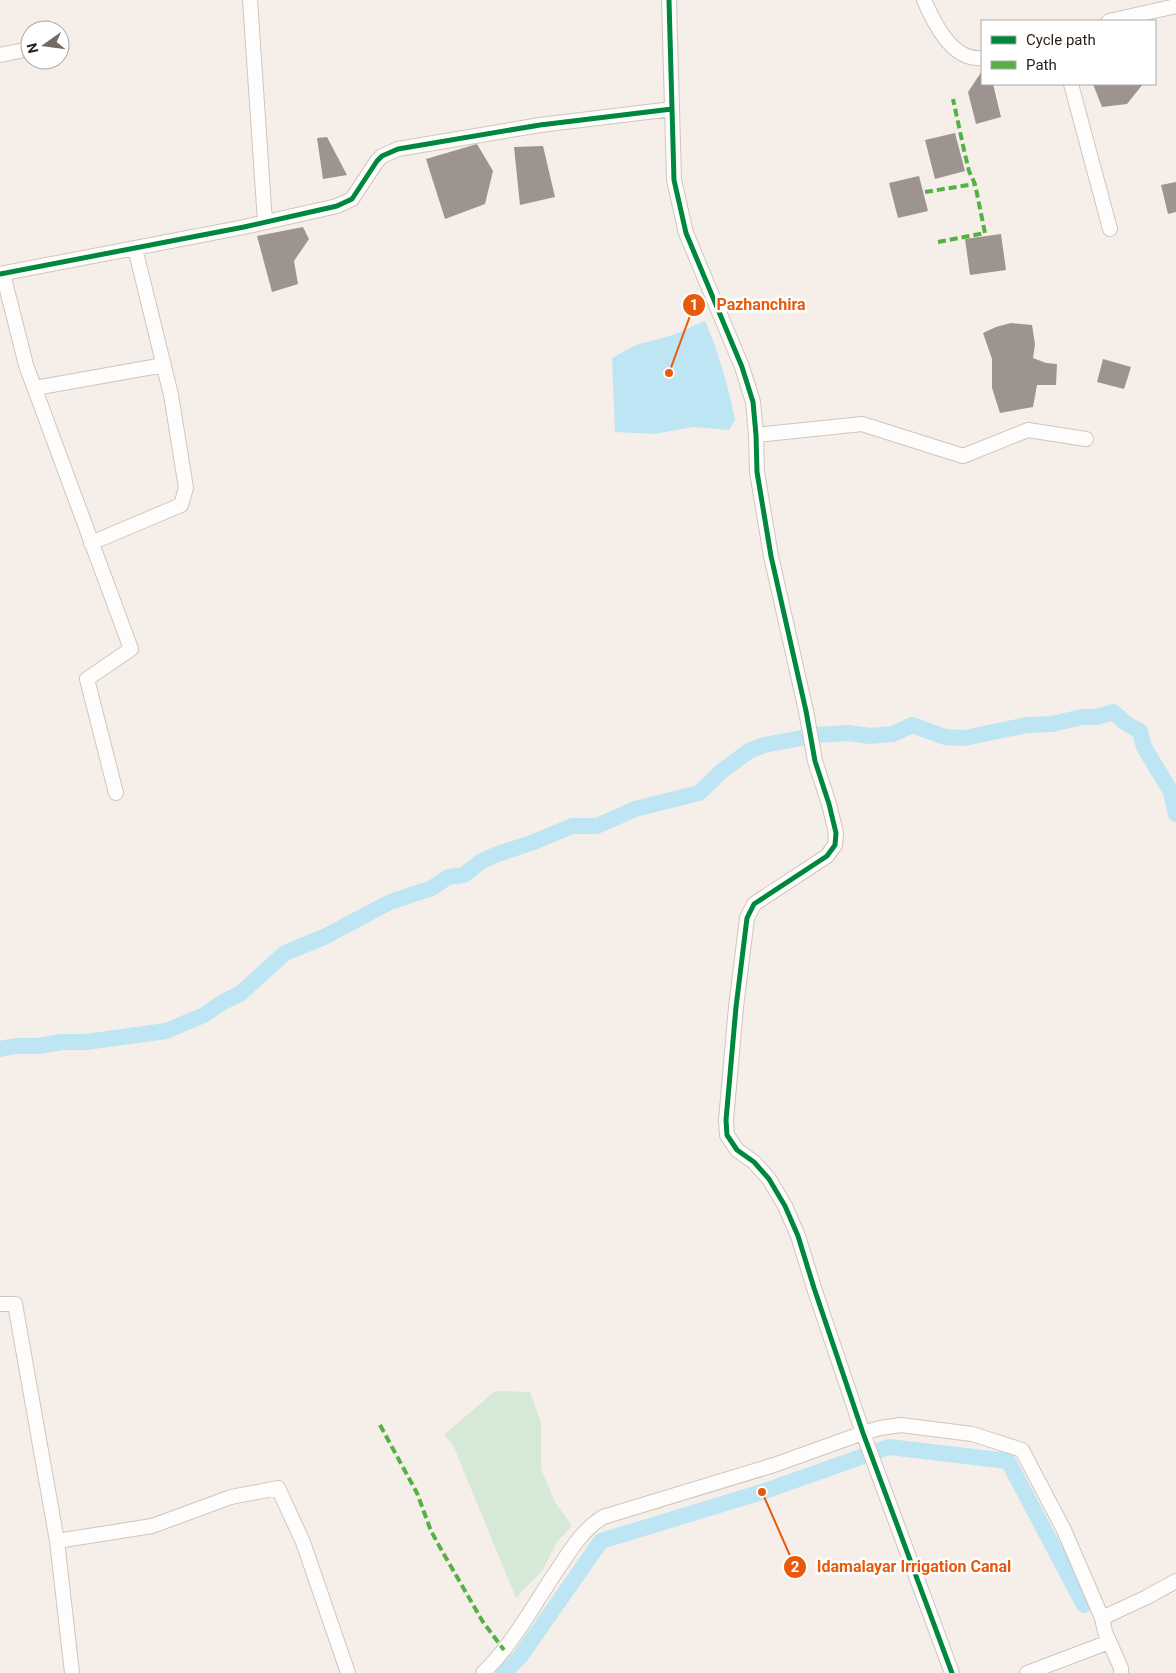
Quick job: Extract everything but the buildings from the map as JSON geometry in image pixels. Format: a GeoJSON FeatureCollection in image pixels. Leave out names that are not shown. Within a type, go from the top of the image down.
{"type":"FeatureCollection","features":[{"type":"Feature","properties":{"kind":"street"},"geometry":{"type":"LineString","coordinates":[[250,0],[265,222]]}},
{"type":"Feature","properties":{"kind":"street"},"geometry":{"type":"LineString","coordinates":[[669,0],[674,180],[686,233],[742,367],[753,402],[757,472],[770,547],[814,761],[829,804],[836,833],[835,845],[828,856],[754,904],[747,918],[736,1007],[726,1120],[727,1135],[736,1150],[754,1162],[769,1180],[785,1206],[798,1236],[863,1432],[952,1673]]}},
{"type":"Feature","properties":{"kind":"street"},"geometry":{"type":"LineString","coordinates":[[924,0],[936,28],[957,50],[975,58],[981,58]]}},
{"type":"Feature","properties":{"kind":"street"},"geometry":{"type":"LineString","coordinates":[[1113,20],[1176,6]]}},
{"type":"Feature","properties":{"kind":"street"},"geometry":{"type":"LineString","coordinates":[[0,55],[20,51]]}},
{"type":"Feature","properties":{"kind":"street"},"geometry":{"type":"LineString","coordinates":[[1071,85],[1110,229]]}},
{"type":"Feature","properties":{"kind":"street"},"geometry":{"type":"LineString","coordinates":[[116,792],[87,679],[131,649],[26,365],[2,274],[265,222],[346,203],[352,199],[377,160],[398,150],[540,125],[672,109]]}},
{"type":"Feature","properties":{"kind":"street"},"geometry":{"type":"LineString","coordinates":[[91,543],[181,505],[186,488],[171,395],[136,248]]}},
{"type":"Feature","properties":{"kind":"street"},"geometry":{"type":"LineString","coordinates":[[34,388],[164,365]]}},
{"type":"Feature","properties":{"kind":"street"},"geometry":{"type":"LineString","coordinates":[[756,435],[862,424],[963,456],[1028,430],[1086,440]]}},
{"type":"Feature","properties":{"kind":"street"},"geometry":{"type":"LineString","coordinates":[[0,1304],[15,1304],[57,1541],[72,1673]]}},
{"type":"Feature","properties":{"kind":"street"},"geometry":{"type":"LineString","coordinates":[[483,1673],[511,1642],[546,1586],[594,1522],[611,1514],[774,1466],[863,1432],[901,1426],[972,1434],[1022,1450],[1064,1530],[1102,1618],[1109,1642],[1121,1668],[1121,1673]]}},
{"type":"Feature","properties":{"kind":"street"},"geometry":{"type":"LineString","coordinates":[[57,1541],[152,1526],[231,1497],[278,1488],[303,1542],[348,1673]]}},
{"type":"Feature","properties":{"kind":"street"},"geometry":{"type":"LineString","coordinates":[[1102,1618],[1176,1581]]}},
{"type":"Feature","properties":{"kind":"street"},"geometry":{"type":"LineString","coordinates":[[1027,1673],[1109,1642]]}},
{"type":"Feature","properties":{"kind":"green space"},"geometry":{"type":"Polygon","coordinates":[[[495,1391],[530,1392],[541,1422],[541,1469],[555,1502],[572,1526],[557,1542],[542,1571],[516,1598],[453,1445],[444,1435],[495,1391]]]}},
{"type":"Feature","properties":{"kind":"water"},"geometry":{"type":"Polygon","coordinates":[[[705,321],[719,357],[735,420],[729,430],[693,427],[654,434],[615,432],[612,358],[636,345],[673,335],[705,321]]]}},
{"type":"Feature","properties":{"kind":"waterway"},"geometry":{"type":"LineString","coordinates":[[0,1049],[62,1042],[86,1042],[166,1031],[204,1015],[241,993],[285,953],[324,937],[390,902],[432,888],[448,877],[464,875],[480,862],[495,855],[534,842],[572,826],[597,826],[635,809],[699,793],[722,771],[749,751],[764,745],[818,735],[848,733],[870,736],[893,734],[912,725],[945,737],[964,738],[1027,725],[1052,724],[1082,717],[1097,717],[1113,712],[1127,724],[1140,731],[1144,747],[1171,792],[1176,814]]}},
{"type":"Feature","properties":{"kind":"waterway"},"geometry":{"type":"LineString","coordinates":[[504,1673],[520,1657],[601,1541],[762,1492],[889,1447],[1008,1461],[1084,1605]]}},
{"type":"Feature","properties":{"kind":"marked path"},"geometry":{"type":"LineString","coordinates":[[938,242],[985,233],[975,184],[969,171],[953,99]]}},
{"type":"Feature","properties":{"kind":"marked path"},"geometry":{"type":"LineString","coordinates":[[925,192],[975,184]]}},
{"type":"Feature","properties":{"kind":"marked path"},"geometry":{"type":"LineString","coordinates":[[380,1425],[417,1493],[431,1531],[442,1551],[483,1622],[504,1650]]}},
{"type":"Feature","properties":{"kind":"cycle path"},"geometry":{"type":"LineString","coordinates":[[669,0],[674,180],[686,233],[742,367],[753,402],[757,472],[771,556],[806,711],[815,761],[836,833],[835,845],[827,856],[754,904],[747,918],[736,1007],[726,1120],[727,1135],[737,1150],[754,1162],[769,1179],[785,1206],[798,1236],[863,1433],[952,1673]]}},
{"type":"Feature","properties":{"kind":"cycle path"},"geometry":{"type":"LineString","coordinates":[[0,274],[244,227],[337,206],[352,199],[382,156],[398,149],[540,125],[672,109]]}},
{"type":"Feature","properties":{"kind":"place","name":"Pazhanchira"},"geometry":{"type":"Point","coordinates":[669,373]}},
{"type":"Feature","properties":{"kind":"place","name":"Idamalayar Irrigation Canal"},"geometry":{"type":"Point","coordinates":[762,1492]}}]}
